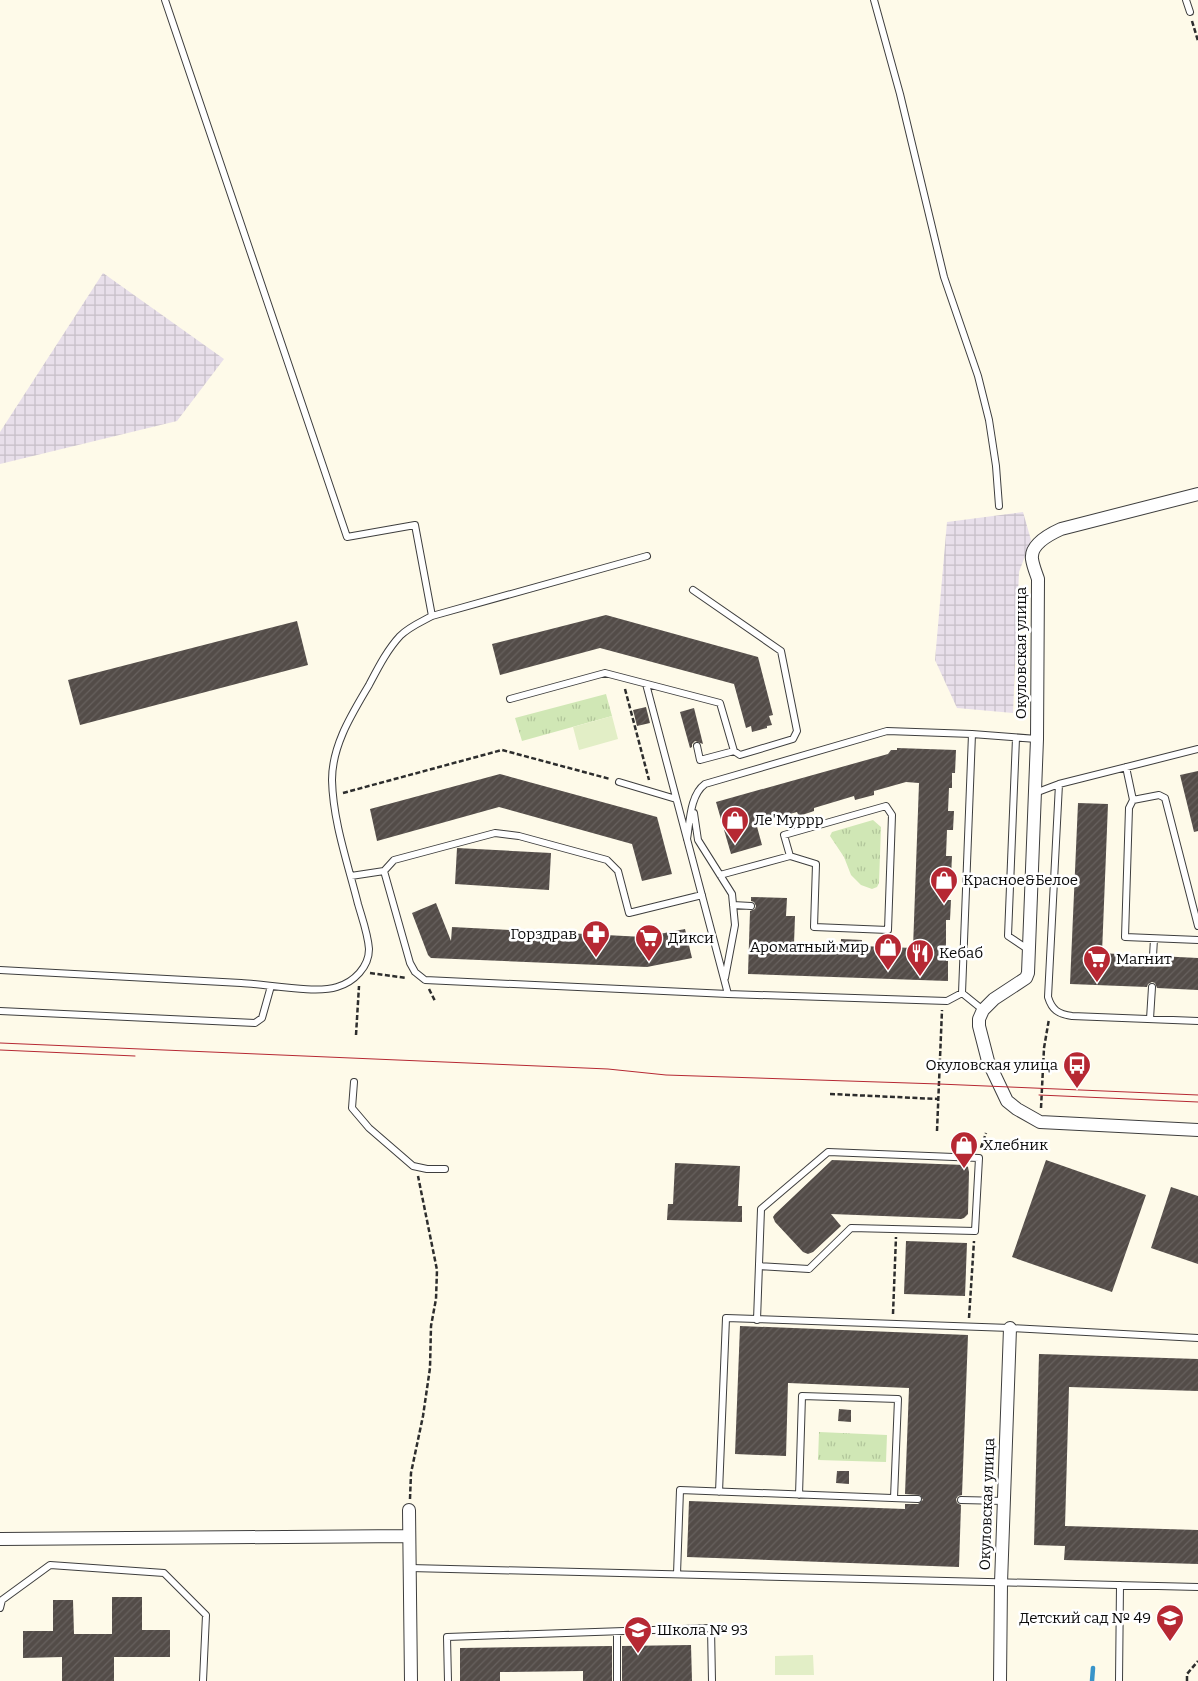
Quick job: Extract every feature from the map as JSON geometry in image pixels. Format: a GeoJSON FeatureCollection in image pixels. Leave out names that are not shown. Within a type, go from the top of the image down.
{"type":"FeatureCollection","features":[{"type":"Feature","properties":{"kind":"street","name":"Окуловская улица"},"geometry":{"type":"LineString","coordinates":[[983,1010],[994,999],[1026,978],[1028,974],[1037,739],[1038,579],[1032,558],[1033,550],[1050,534],[1061,529],[1198,494]]}},
{"type":"Feature","properties":{"kind":"street"},"geometry":{"type":"LineString","coordinates":[[983,1010],[978,1026],[988,1061],[1007,1101],[1040,1122],[1198,1130]]}},
{"type":"Feature","properties":{"kind":"street","name":"Окуловская улица"},"geometry":{"type":"LineString","coordinates":[[1000,1681],[1001,1583],[1010,1328]]}},
{"type":"Feature","properties":{"kind":"street"},"geometry":{"type":"LineString","coordinates":[[409,1510],[411,1681]]}},
{"type":"Feature","properties":{"kind":"street"},"geometry":{"type":"LineString","coordinates":[[0,1539],[409,1536]]}},
{"type":"Feature","properties":{"kind":"lane"},"geometry":{"type":"LineString","coordinates":[[165,0],[347,537],[415,525],[432,616]]}},
{"type":"Feature","properties":{"kind":"lane"},"geometry":{"type":"LineString","coordinates":[[874,0],[900,94],[944,277],[978,376],[989,420],[996,466],[999,506]]}},
{"type":"Feature","properties":{"kind":"lane"},"geometry":{"type":"LineString","coordinates":[[1186,0],[1190,12]]}},
{"type":"Feature","properties":{"kind":"lane"},"geometry":{"type":"LineString","coordinates":[[0,970],[312,990],[336,988],[347,982],[361,972],[367,961],[369,949],[366,931],[338,831],[332,780],[334,762],[339,743],[350,719],[388,652],[401,636],[415,625],[432,616],[647,556]]}},
{"type":"Feature","properties":{"kind":"lane"},"geometry":{"type":"LineString","coordinates":[[693,590],[782,651],[798,731],[793,739],[740,755],[734,752],[700,760],[697,746]]}},
{"type":"Feature","properties":{"kind":"lane"},"geometry":{"type":"LineString","coordinates":[[510,699],[605,673],[622,677],[720,703],[734,752]]}},
{"type":"Feature","properties":{"kind":"lane"},"geometry":{"type":"LineString","coordinates":[[646,684],[728,994]]}},
{"type":"Feature","properties":{"kind":"lane"},"geometry":{"type":"LineString","coordinates":[[687,838],[695,797],[700,788],[705,784],[887,731],[972,734],[1037,739]]}},
{"type":"Feature","properties":{"kind":"lane"},"geometry":{"type":"LineString","coordinates":[[962,993],[972,734]]}},
{"type":"Feature","properties":{"kind":"lane"},"geometry":{"type":"LineString","coordinates":[[1016,738],[1008,936],[1029,951]]}},
{"type":"Feature","properties":{"kind":"lane"},"geometry":{"type":"LineString","coordinates":[[1034,793],[1059,784],[1198,749]]}},
{"type":"Feature","properties":{"kind":"lane"},"geometry":{"type":"LineString","coordinates":[[1126,767],[1134,800],[1129,808],[1125,937],[1198,940]]}},
{"type":"Feature","properties":{"kind":"lane"},"geometry":{"type":"LineString","coordinates":[[619,782],[676,799]]}},
{"type":"Feature","properties":{"kind":"lane"},"geometry":{"type":"LineString","coordinates":[[1059,784],[1048,997],[1052,1008],[1061,1014],[1072,1016],[1198,1021]]}},
{"type":"Feature","properties":{"kind":"lane"},"geometry":{"type":"LineString","coordinates":[[1134,800],[1159,795],[1166,798],[1198,926]]}},
{"type":"Feature","properties":{"kind":"lane"},"geometry":{"type":"LineString","coordinates":[[693,806],[698,840],[732,894],[736,925],[724,980]]}},
{"type":"Feature","properties":{"kind":"lane"},"geometry":{"type":"LineString","coordinates":[[720,875],[790,856],[816,864],[814,927],[888,930],[892,815],[886,806],[784,835],[790,856]]}},
{"type":"Feature","properties":{"kind":"lane"},"geometry":{"type":"LineString","coordinates":[[351,876],[384,871],[394,860],[495,833],[519,836],[607,860],[618,870],[630,912],[702,895]]}},
{"type":"Feature","properties":{"kind":"lane"},"geometry":{"type":"LineString","coordinates":[[384,871],[410,962],[415,972],[425,980],[728,994],[942,1001],[947,1001],[962,993]]}},
{"type":"Feature","properties":{"kind":"lane"},"geometry":{"type":"LineString","coordinates":[[734,906],[751,906]]}},
{"type":"Feature","properties":{"kind":"lane"},"geometry":{"type":"LineString","coordinates":[[1153,956],[1154,939]]}},
{"type":"Feature","properties":{"kind":"lane"},"geometry":{"type":"LineString","coordinates":[[0,1011],[255,1023],[262,1018],[271,986]]}},
{"type":"Feature","properties":{"kind":"lane"},"geometry":{"type":"LineString","coordinates":[[1150,1019],[1152,988]]}},
{"type":"Feature","properties":{"kind":"lane"},"geometry":{"type":"LineString","coordinates":[[962,993],[983,1010]]}},
{"type":"Feature","properties":{"kind":"lane"},"geometry":{"type":"LineString","coordinates":[[354,1082],[352,1108],[369,1128],[413,1166],[427,1169],[445,1169]]}},
{"type":"Feature","properties":{"kind":"lane"},"geometry":{"type":"LineString","coordinates":[[757,1320],[761,1209],[828,1152],[979,1158],[975,1230],[851,1228],[809,1269],[759,1266]]}},
{"type":"Feature","properties":{"kind":"lane"},"geometry":{"type":"LineString","coordinates":[[719,1492],[726,1318],[1010,1328],[1198,1338]]}},
{"type":"Feature","properties":{"kind":"lane"},"geometry":{"type":"LineString","coordinates":[[799,1495],[802,1396],[812,1396],[898,1399],[894,1498]]}},
{"type":"Feature","properties":{"kind":"lane"},"geometry":{"type":"LineString","coordinates":[[677,1574],[680,1490],[918,1499]]}},
{"type":"Feature","properties":{"kind":"lane"},"geometry":{"type":"LineString","coordinates":[[961,1500],[1004,1501]]}},
{"type":"Feature","properties":{"kind":"lane"},"geometry":{"type":"LineString","coordinates":[[0,1608],[2,1600],[50,1565],[164,1573],[206,1615],[203,1681]]}},
{"type":"Feature","properties":{"kind":"lane"},"geometry":{"type":"LineString","coordinates":[[410,1568],[1198,1587]]}},
{"type":"Feature","properties":{"kind":"lane"},"geometry":{"type":"LineString","coordinates":[[1119,1681],[1120,1585]]}},
{"type":"Feature","properties":{"kind":"lane"},"geometry":{"type":"LineString","coordinates":[[448,1681],[447,1637],[711,1628],[712,1681]]}},
{"type":"Feature","properties":{"kind":"lane"},"geometry":{"type":"LineString","coordinates":[[617,1632],[617,1681]]}},
{"type":"Feature","properties":{"kind":"path"},"geometry":{"type":"LineString","coordinates":[[1190,12],[1198,41]]}},
{"type":"Feature","properties":{"kind":"path"},"geometry":{"type":"LineString","coordinates":[[622,677],[652,792]]}},
{"type":"Feature","properties":{"kind":"path"},"geometry":{"type":"LineString","coordinates":[[334,795],[502,750],[619,782]]}},
{"type":"Feature","properties":{"kind":"path"},"geometry":{"type":"LineString","coordinates":[[356,1035],[357,998],[361,972],[425,980],[435,1001]]}},
{"type":"Feature","properties":{"kind":"path"},"geometry":{"type":"LineString","coordinates":[[937,1131],[942,1001]]}},
{"type":"Feature","properties":{"kind":"path"},"geometry":{"type":"LineString","coordinates":[[1041,1104],[1044,1048],[1052,1008]]}},
{"type":"Feature","properties":{"kind":"path"},"geometry":{"type":"LineString","coordinates":[[830,1094],[938,1099]]}},
{"type":"Feature","properties":{"kind":"path"},"geometry":{"type":"LineString","coordinates":[[979,1158],[986,1133]]}},
{"type":"Feature","properties":{"kind":"path"},"geometry":{"type":"LineString","coordinates":[[409,1510],[411,1473],[424,1416],[430,1368],[431,1326],[436,1299],[438,1270],[419,1179],[413,1166]]}},
{"type":"Feature","properties":{"kind":"path"},"geometry":{"type":"LineString","coordinates":[[892,1325],[896,1228]]}},
{"type":"Feature","properties":{"kind":"path"},"geometry":{"type":"LineString","coordinates":[[969,1327],[975,1230]]}},
{"type":"Feature","properties":{"kind":"path"},"geometry":{"type":"LineString","coordinates":[[1187,1681],[1187,1674],[1198,1661]]}},
{"type":"Feature","properties":{"kind":"shaded area"},"geometry":{"type":"Polygon","coordinates":[[[103,273],[224,359],[177,421],[0,464],[0,432],[103,273]]]}},
{"type":"Feature","properties":{"kind":"shaded area"},"geometry":{"type":"Polygon","coordinates":[[[1023,512],[1031,540],[1019,572],[1013,713],[957,708],[935,660],[947,522],[1023,512]]]}},
{"type":"Feature","properties":{"kind":"green space"},"geometry":{"type":"Polygon","coordinates":[[[606,694],[612,716],[522,741],[515,718],[606,694]]]}},
{"type":"Feature","properties":{"kind":"green space"},"geometry":{"type":"Polygon","coordinates":[[[612,716],[618,739],[579,750],[573,727],[612,716]]]}},
{"type":"Feature","properties":{"kind":"green space"},"geometry":{"type":"Polygon","coordinates":[[[873,820],[881,827],[879,883],[877,887],[872,889],[861,885],[851,875],[844,857],[830,836],[832,832],[873,820]]]}},
{"type":"Feature","properties":{"kind":"green space"},"geometry":{"type":"Polygon","coordinates":[[[819,1432],[887,1435],[886,1462],[818,1460],[819,1432]]]}},
{"type":"Feature","properties":{"kind":"green space"},"geometry":{"type":"Polygon","coordinates":[[[813,1655],[814,1675],[775,1675],[775,1656],[813,1655]]]}},
{"type":"Feature","properties":{"kind":"building"},"geometry":{"type":"Polygon","coordinates":[[[606,615],[758,657],[773,715],[769,716],[772,725],[752,732],[751,726],[746,728],[734,684],[600,648],[500,675],[492,644],[606,615]]]}},
{"type":"Feature","properties":{"kind":"building"},"geometry":{"type":"Polygon","coordinates":[[[297,621],[308,665],[80,725],[68,680],[297,621]]]}},
{"type":"Feature","properties":{"kind":"building"},"geometry":{"type":"Polygon","coordinates":[[[646,707],[650,723],[637,726],[633,710],[646,707]]]}},
{"type":"Feature","properties":{"kind":"building"},"geometry":{"type":"Polygon","coordinates":[[[694,708],[703,744],[695,741],[690,748],[680,712],[694,708]]]}},
{"type":"Feature","properties":{"kind":"building"},"geometry":{"type":"Polygon","coordinates":[[[897,748],[956,750],[955,773],[952,773],[952,788],[949,788],[948,811],[954,811],[953,830],[947,830],[946,856],[952,856],[951,877],[946,876],[945,900],[951,900],[950,920],[946,920],[948,981],[748,974],[750,911],[755,909],[756,906],[751,901],[751,897],[787,898],[786,916],[795,916],[794,944],[841,945],[841,939],[862,940],[861,946],[913,948],[919,783],[906,782],[874,791],[874,795],[855,800],[854,796],[814,808],[814,811],[799,816],[797,812],[756,823],[762,845],[731,854],[716,802],[888,754],[891,750],[897,750],[897,748]]]}},
{"type":"Feature","properties":{"kind":"building"},"geometry":{"type":"Polygon","coordinates":[[[1198,771],[1198,831],[1194,832],[1180,775],[1198,771]]]}},
{"type":"Feature","properties":{"kind":"building"},"geometry":{"type":"Polygon","coordinates":[[[500,774],[657,817],[672,874],[642,881],[632,844],[499,807],[377,841],[370,809],[500,774]]]}},
{"type":"Feature","properties":{"kind":"building"},"geometry":{"type":"Polygon","coordinates":[[[1078,803],[1108,804],[1102,953],[1148,956],[1153,961],[1158,956],[1198,958],[1198,990],[1157,988],[1155,983],[1152,982],[1147,987],[1070,984],[1078,803]]]}},
{"type":"Feature","properties":{"kind":"building"},"geometry":{"type":"Polygon","coordinates":[[[457,848],[551,853],[549,890],[455,884],[457,848]]]}},
{"type":"Feature","properties":{"kind":"building"},"geometry":{"type":"Polygon","coordinates":[[[436,903],[451,941],[452,927],[644,937],[685,929],[692,958],[647,967],[431,958],[428,955],[412,913],[436,903]]]}},
{"type":"Feature","properties":{"kind":"building"},"geometry":{"type":"Polygon","coordinates":[[[832,1160],[965,1165],[968,1167],[969,1172],[968,1214],[961,1219],[831,1214],[841,1226],[813,1252],[808,1254],[803,1252],[775,1222],[773,1217],[832,1160]]]}},
{"type":"Feature","properties":{"kind":"building"},"geometry":{"type":"Polygon","coordinates":[[[1046,1160],[1146,1195],[1112,1292],[1012,1257],[1046,1160]]]}},
{"type":"Feature","properties":{"kind":"building"},"geometry":{"type":"Polygon","coordinates":[[[675,1163],[740,1166],[738,1206],[742,1206],[742,1222],[667,1220],[668,1204],[673,1204],[675,1163]]]}},
{"type":"Feature","properties":{"kind":"building"},"geometry":{"type":"Polygon","coordinates":[[[1171,1187],[1198,1196],[1198,1264],[1151,1248],[1171,1187]]]}},
{"type":"Feature","properties":{"kind":"building"},"geometry":{"type":"Polygon","coordinates":[[[906,1241],[967,1243],[965,1296],[904,1294],[906,1241]]]}},
{"type":"Feature","properties":{"kind":"building"},"geometry":{"type":"Polygon","coordinates":[[[740,1326],[968,1335],[962,1495],[956,1499],[957,1503],[961,1505],[959,1567],[687,1557],[689,1501],[905,1509],[905,1504],[918,1504],[923,1500],[920,1495],[905,1494],[909,1388],[788,1383],[786,1456],[735,1454],[740,1326]]]}},
{"type":"Feature","properties":{"kind":"building"},"geometry":{"type":"Polygon","coordinates":[[[1039,1354],[1198,1359],[1198,1391],[1069,1387],[1065,1526],[1198,1530],[1198,1564],[1064,1560],[1065,1546],[1034,1545],[1039,1354]]]}},
{"type":"Feature","properties":{"kind":"building"},"geometry":{"type":"Polygon","coordinates":[[[839,1409],[851,1410],[851,1422],[838,1421],[839,1409]]]}},
{"type":"Feature","properties":{"kind":"building"},"geometry":{"type":"Polygon","coordinates":[[[837,1471],[849,1471],[849,1484],[836,1483],[837,1471]]]}},
{"type":"Feature","properties":{"kind":"building"},"geometry":{"type":"Polygon","coordinates":[[[112,1597],[142,1597],[142,1630],[170,1630],[170,1657],[114,1657],[114,1681],[62,1681],[62,1657],[23,1658],[23,1631],[53,1631],[53,1600],[73,1600],[74,1634],[112,1634],[112,1597]]]}},
{"type":"Feature","properties":{"kind":"building"},"geometry":{"type":"Polygon","coordinates":[[[691,1645],[692,1681],[622,1681],[622,1646],[691,1645]]]}},
{"type":"Feature","properties":{"kind":"building"},"geometry":{"type":"Polygon","coordinates":[[[612,1646],[612,1681],[583,1681],[583,1671],[500,1672],[500,1681],[460,1681],[460,1648],[612,1646]]]}},
{"type":"Feature","properties":{"kind":"waterway"},"geometry":{"type":"LineString","coordinates":[[1092,1681],[1093,1668]]}},
{"type":"Feature","properties":{"kind":"tram line"},"geometry":{"type":"LineString","coordinates":[[0,1043],[608,1069],[666,1075],[1198,1095]]}},
{"type":"Feature","properties":{"kind":"tram line"},"geometry":{"type":"LineString","coordinates":[[0,1050],[135,1056]]}},
{"type":"Feature","properties":{"kind":"tram line"},"geometry":{"type":"LineString","coordinates":[[1039,1095],[1198,1102]]}},
{"type":"Feature","properties":{"kind":"place","name":"Ле'Муррр"},"geometry":{"type":"Point","coordinates":[735,844]}},
{"type":"Feature","properties":{"kind":"place","name":"Красное&Белое"},"geometry":{"type":"Point","coordinates":[944,904]}},
{"type":"Feature","properties":{"kind":"place","name":"Горздрав"},"geometry":{"type":"Point","coordinates":[596,958]}},
{"type":"Feature","properties":{"kind":"place","name":"Дикси"},"geometry":{"type":"Point","coordinates":[649,962]}},
{"type":"Feature","properties":{"kind":"place","name":"Ароматный мир"},"geometry":{"type":"Point","coordinates":[888,971]}},
{"type":"Feature","properties":{"kind":"place","name":"Кебаб"},"geometry":{"type":"Point","coordinates":[920,977]}},
{"type":"Feature","properties":{"kind":"place","name":"Магнит"},"geometry":{"type":"Point","coordinates":[1097,983]}},
{"type":"Feature","properties":{"kind":"place","name":"Окуловская улица"},"geometry":{"type":"Point","coordinates":[1077,1089]}},
{"type":"Feature","properties":{"kind":"place","name":"Хлебник"},"geometry":{"type":"Point","coordinates":[964,1169]}},
{"type":"Feature","properties":{"kind":"place","name":"Детский сад № 49"},"geometry":{"type":"Point","coordinates":[1170,1642]}},
{"type":"Feature","properties":{"kind":"place","name":"Школа № 93"},"geometry":{"type":"Point","coordinates":[638,1654]}}]}
